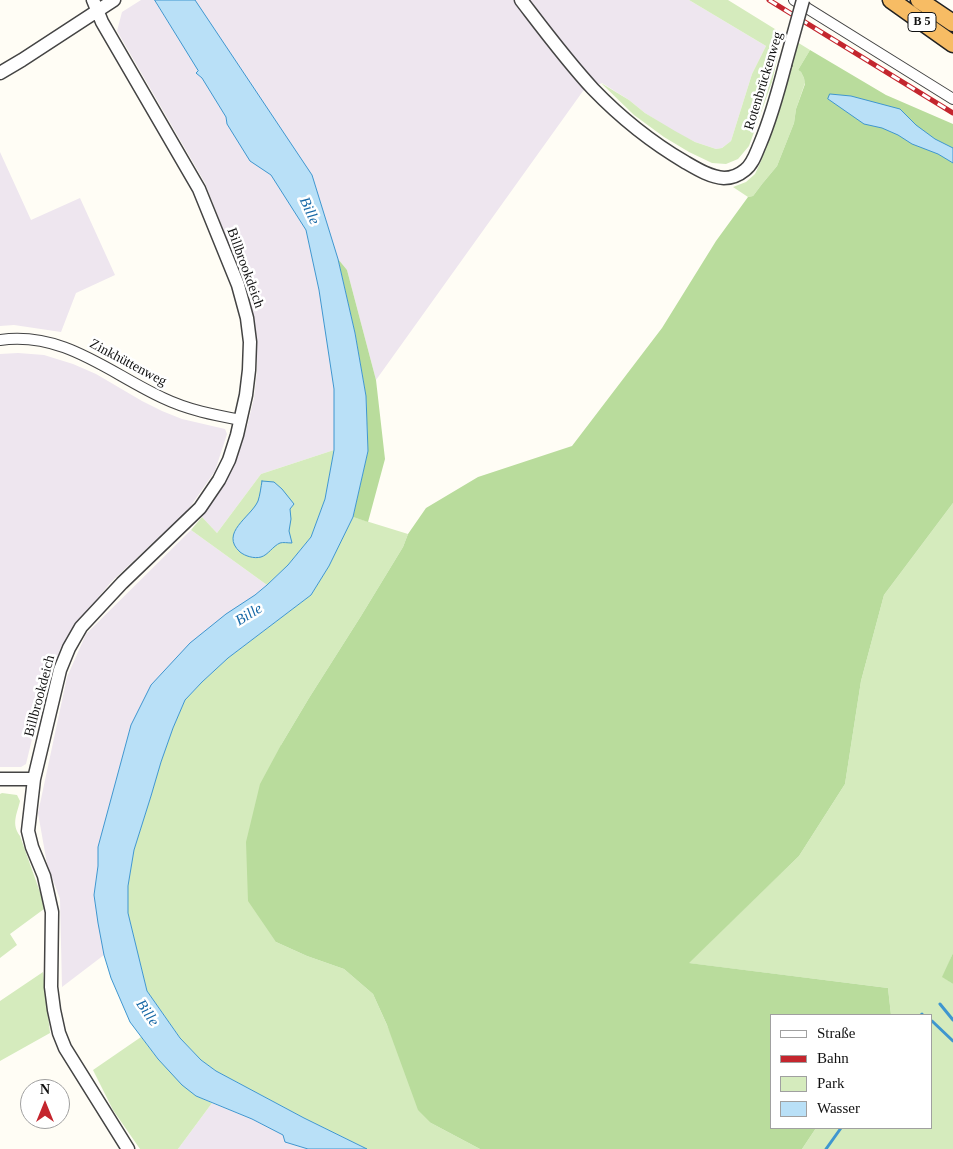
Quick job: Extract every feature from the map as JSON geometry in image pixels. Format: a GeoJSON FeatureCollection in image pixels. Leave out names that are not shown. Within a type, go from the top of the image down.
{"type":"FeatureCollection","features":[{"type":"Feature","properties":{"kind":"highway","name":"B 5"},"geometry":{"type":"LineString","coordinates":[[891,0],[953,44]]}},
{"type":"Feature","properties":{"kind":"highway","name":"B 5"},"geometry":{"type":"LineString","coordinates":[[919,0],[953,23]]}},
{"type":"Feature","properties":{"kind":"street"},"geometry":{"type":"LineString","coordinates":[[0,73],[22,60],[95,5],[114,0]]}},
{"type":"Feature","properties":{"kind":"street","name":"Rotenbrückenweg"},"geometry":{"type":"LineString","coordinates":[[521,0],[589,85],[625,119],[671,154],[698,170],[717,177],[728,178],[746,170],[753,160],[769,123],[803,0]]}},
{"type":"Feature","properties":{"kind":"street"},"geometry":{"type":"LineString","coordinates":[[794,0],[953,99]]}},
{"type":"Feature","properties":{"kind":"street","name":"Billbrookdeich"},"geometry":{"type":"LineString","coordinates":[[95,5],[199,189],[238,285],[247,318],[250,342],[249,370],[241,420],[229,460],[219,480],[200,508],[122,583],[81,627],[69,648],[60,670],[34,779],[28,831],[32,847],[44,876],[52,912],[51,987],[59,1033],[65,1048],[128,1149]]}},
{"type":"Feature","properties":{"kind":"street","name":"Zinkhüttenweg"},"geometry":{"type":"LineString","coordinates":[[0,340],[30,340],[59,345],[94,359],[156,394],[182,406],[204,413],[241,420]]}},
{"type":"Feature","properties":{"kind":"street"},"geometry":{"type":"LineString","coordinates":[[0,779],[34,779]]}},
{"type":"Feature","properties":{"kind":"shaded area"},"geometry":{"type":"Polygon","coordinates":[[[141,0],[155,0],[198,71],[197,73],[226,117],[227,124],[262,168],[271,175],[306,230],[319,290],[334,389],[334,450],[261,474],[217,533],[202,517],[223,486],[236,460],[247,427],[254,398],[257,371],[257,343],[254,319],[249,295],[205,183],[117,31],[122,12],[141,0]]]}},
{"type":"Feature","properties":{"kind":"shaded area"},"geometry":{"type":"Polygon","coordinates":[[[195,0],[689,0],[766,46],[752,74],[731,141],[722,148],[716,149],[695,142],[675,132],[602,83],[583,91],[376,380],[347,270],[338,259],[312,175],[195,0]]]}},
{"type":"Feature","properties":{"kind":"shaded area"},"geometry":{"type":"Polygon","coordinates":[[[0,152],[31,220],[80,198],[115,275],[76,293],[61,332],[14,325],[0,326],[0,152]]]}},
{"type":"Feature","properties":{"kind":"shaded area"},"geometry":{"type":"Polygon","coordinates":[[[0,354],[44,355],[73,364],[96,374],[162,411],[182,419],[225,429],[227,434],[215,471],[188,510],[111,582],[76,625],[60,649],[51,676],[47,677],[26,764],[21,767],[0,767],[0,354]]]}},
{"type":"Feature","properties":{"kind":"shaded area"},"geometry":{"type":"Polygon","coordinates":[[[191,530],[267,585],[255,595],[131,725],[98,847],[98,866],[94,895],[104,955],[62,987],[60,899],[47,864],[38,813],[67,677],[86,634],[191,530]]]}},
{"type":"Feature","properties":{"kind":"shaded area"},"geometry":{"type":"Polygon","coordinates":[[[212,1103],[252,1119],[283,1135],[285,1142],[308,1149],[178,1149],[212,1103]]]}},
{"type":"Feature","properties":{"kind":"green space"},"geometry":{"type":"Polygon","coordinates":[[[689,0],[728,0],[783,34],[772,82],[749,146],[738,159],[726,164],[712,163],[664,137],[634,115],[601,83],[629,100],[645,113],[695,142],[716,149],[722,148],[731,141],[752,74],[766,46],[689,0]]]}},
{"type":"Feature","properties":{"kind":"green space"},"geometry":{"type":"Polygon","coordinates":[[[797,42],[810,50],[798,70],[801,72],[805,83],[796,109],[794,123],[777,166],[753,196],[748,197],[733,187],[746,182],[755,174],[761,161],[797,42]]]}},
{"type":"Feature","properties":{"kind":"green space"},"geometry":{"type":"Polygon","coordinates":[[[810,50],[886,95],[953,124],[953,503],[884,595],[861,681],[845,784],[799,856],[689,963],[888,988],[891,1014],[770,1014],[770,1129],[815,1129],[802,1149],[480,1149],[431,1123],[418,1110],[387,1025],[373,994],[344,969],[307,956],[276,942],[248,901],[246,842],[260,784],[309,698],[403,547],[408,534],[426,508],[478,477],[572,446],[662,328],[716,241],[748,197],[753,196],[777,166],[794,123],[796,109],[805,84],[801,72],[798,70],[810,50]]]}},
{"type":"Feature","properties":{"kind":"green space"},"geometry":{"type":"Polygon","coordinates":[[[338,259],[347,270],[376,380],[385,459],[368,522],[353,517],[368,451],[366,396],[355,333],[338,259]]]}},
{"type":"Feature","properties":{"kind":"green space"},"geometry":{"type":"Polygon","coordinates":[[[334,450],[325,499],[311,537],[288,565],[267,585],[191,530],[202,517],[217,533],[261,474],[334,450]]]}},
{"type":"Feature","properties":{"kind":"green space"},"geometry":{"type":"Polygon","coordinates":[[[953,503],[953,953],[943,977],[953,984],[953,1149],[802,1149],[815,1129],[933,1129],[933,1014],[891,1014],[888,988],[688,963],[799,856],[845,784],[861,681],[884,595],[953,503]]]}},
{"type":"Feature","properties":{"kind":"green space"},"geometry":{"type":"Polygon","coordinates":[[[353,517],[408,534],[403,547],[281,745],[276,942],[307,956],[344,969],[373,994],[431,1123],[480,1149],[367,1149],[216,1071],[201,1060],[181,1039],[147,991],[128,913],[128,886],[134,850],[161,762],[185,700],[228,658],[311,595],[329,566],[353,517]]]}},
{"type":"Feature","properties":{"kind":"green space"},"geometry":{"type":"Polygon","coordinates":[[[0,794],[17,795],[20,801],[15,823],[17,832],[41,895],[44,909],[10,934],[17,945],[0,958],[0,794]]]}},
{"type":"Feature","properties":{"kind":"green space"},"geometry":{"type":"Polygon","coordinates":[[[953,953],[953,984],[942,977],[953,953]]]}},
{"type":"Feature","properties":{"kind":"green space"},"geometry":{"type":"Polygon","coordinates":[[[43,972],[50,1033],[0,1061],[0,1001],[43,972]]]}},
{"type":"Feature","properties":{"kind":"green space"},"geometry":{"type":"Polygon","coordinates":[[[141,1037],[158,1059],[196,1096],[212,1103],[178,1149],[140,1149],[113,1110],[93,1070],[141,1037]]]}},
{"type":"Feature","properties":{"kind":"water","name":"Bille"},"geometry":{"type":"Polygon","coordinates":[[[155,0],[195,0],[312,175],[338,259],[355,333],[366,396],[368,451],[353,517],[329,566],[311,595],[228,658],[185,700],[161,762],[134,850],[128,886],[128,913],[147,991],[180,1038],[201,1060],[216,1071],[367,1149],[308,1149],[285,1142],[283,1135],[252,1119],[196,1096],[182,1085],[158,1059],[130,1022],[111,978],[104,955],[98,923],[94,895],[98,866],[98,847],[131,725],[151,685],[190,643],[226,614],[267,585],[288,565],[311,537],[325,499],[334,450],[334,389],[319,290],[306,230],[271,175],[250,161],[227,124],[226,117],[202,78],[196,73],[198,71],[155,0]]]}},
{"type":"Feature","properties":{"kind":"water"},"geometry":{"type":"Polygon","coordinates":[[[830,94],[851,96],[900,109],[916,125],[935,139],[953,148],[953,163],[938,154],[912,144],[898,135],[882,128],[864,124],[828,99],[830,94]]]}},
{"type":"Feature","properties":{"kind":"water"},"geometry":{"type":"Polygon","coordinates":[[[262,481],[274,482],[294,504],[290,509],[289,531],[292,543],[280,543],[264,556],[258,558],[247,556],[240,552],[234,545],[233,538],[238,525],[258,501],[262,481]]]}},
{"type":"Feature","properties":{"kind":"waterway"},"geometry":{"type":"LineString","coordinates":[[940,1004],[953,1020]]}},
{"type":"Feature","properties":{"kind":"waterway"},"geometry":{"type":"LineString","coordinates":[[933,1022],[953,1041]]}},
{"type":"Feature","properties":{"kind":"waterway"},"geometry":{"type":"LineString","coordinates":[[826,1149],[840,1129]]}},
{"type":"Feature","properties":{"kind":"railway"},"geometry":{"type":"LineString","coordinates":[[769,0],[953,113]]}}]}
